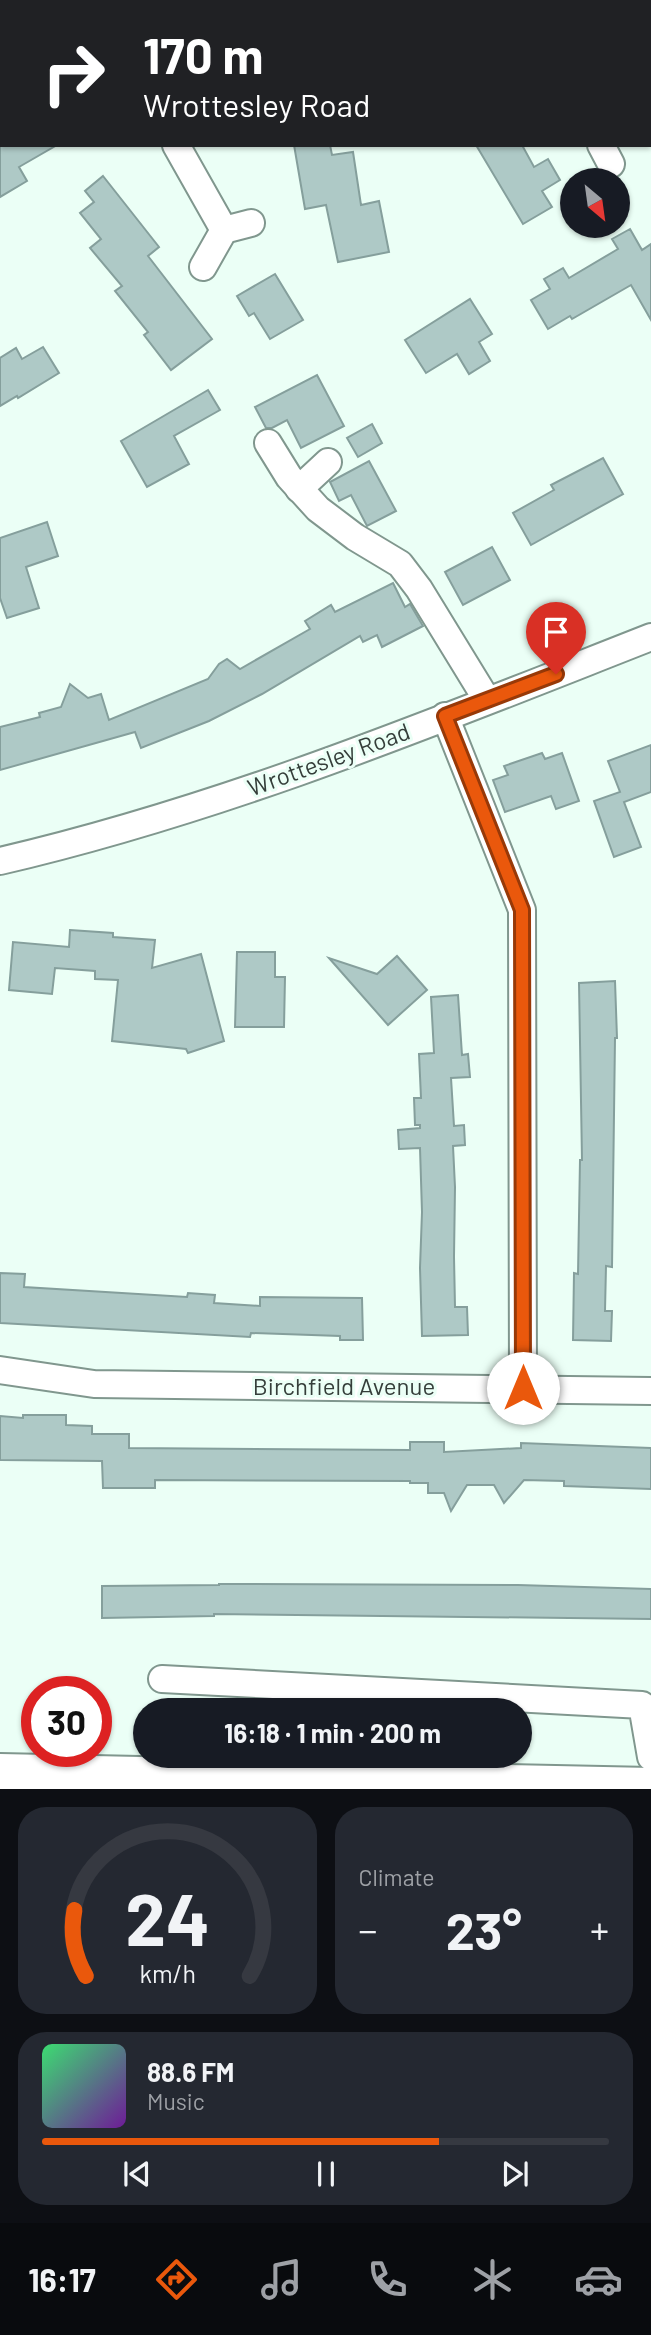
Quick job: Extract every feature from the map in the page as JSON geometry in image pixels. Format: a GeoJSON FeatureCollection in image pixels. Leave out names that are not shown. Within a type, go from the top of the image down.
{"type":"FeatureCollection","features":[{"type":"Feature","properties":{"kind":"highway"},"geometry":{"type":"LineString","coordinates":[[0,1773],[651,1787]]}},
{"type":"Feature","properties":{"kind":"street"},"geometry":{"type":"LineString","coordinates":[[177,147],[224,230]]}},
{"type":"Feature","properties":{"kind":"street"},"geometry":{"type":"LineString","coordinates":[[203,267],[224,230],[251,223]]}},
{"type":"Feature","properties":{"kind":"street"},"geometry":{"type":"LineString","coordinates":[[268,443],[299,489],[318,509],[355,537],[400,564],[419,589],[487,701]]}},
{"type":"Feature","properties":{"kind":"street"},"geometry":{"type":"LineString","coordinates":[[299,489],[328,462]]}},
{"type":"Feature","properties":{"kind":"street","name":"Wrottesley Road"},"geometry":{"type":"LineString","coordinates":[[0,861],[81,842],[194,809],[303,772],[651,637]]}},
{"type":"Feature","properties":{"kind":"street"},"geometry":{"type":"LineString","coordinates":[[445,716],[522,910],[523,1388]]}},
{"type":"Feature","properties":{"kind":"street","name":"Birchfield Avenue"},"geometry":{"type":"LineString","coordinates":[[0,1370],[94,1384],[651,1391]]}},
{"type":"Feature","properties":{"kind":"street"},"geometry":{"type":"LineString","coordinates":[[162,1679],[642,1705],[651,1757]]}},
{"type":"Feature","properties":{"kind":"building"},"geometry":{"type":"Polygon","coordinates":[[[0,147],[54,147],[19,167],[27,181],[0,197],[0,147]]]}},
{"type":"Feature","properties":{"kind":"building"},"geometry":{"type":"Polygon","coordinates":[[[294,147],[330,147],[332,155],[353,152],[361,205],[379,201],[389,252],[338,262],[326,205],[305,209],[294,147]]]}},
{"type":"Feature","properties":{"kind":"building"},"geometry":{"type":"Polygon","coordinates":[[[477,147],[523,147],[534,167],[548,159],[560,180],[542,191],[552,207],[523,224],[477,147]]]}},
{"type":"Feature","properties":{"kind":"building"},"geometry":{"type":"Polygon","coordinates":[[[103,176],[159,247],[148,256],[212,339],[171,370],[144,335],[148,332],[115,291],[122,286],[90,248],[101,239],[80,213],[94,202],[85,191],[103,176]]]}},
{"type":"Feature","properties":{"kind":"building"},"geometry":{"type":"Polygon","coordinates":[[[630,229],[642,250],[651,244],[651,320],[631,285],[572,319],[570,316],[548,329],[531,300],[550,289],[544,279],[563,268],[569,278],[618,249],[612,239],[630,238],[630,229]]]}},
{"type":"Feature","properties":{"kind":"building"},"geometry":{"type":"Polygon","coordinates":[[[275,274],[303,320],[270,339],[254,313],[249,316],[237,296],[275,274]]]}},
{"type":"Feature","properties":{"kind":"building"},"geometry":{"type":"Polygon","coordinates":[[[470,299],[492,334],[479,342],[490,361],[469,374],[457,354],[426,373],[405,340],[470,299]]]}},
{"type":"Feature","properties":{"kind":"building"},"geometry":{"type":"Polygon","coordinates":[[[43,347],[59,373],[0,406],[0,358],[16,348],[22,359],[43,347]]]}},
{"type":"Feature","properties":{"kind":"building"},"geometry":{"type":"Polygon","coordinates":[[[317,375],[344,426],[301,448],[287,420],[272,428],[266,428],[255,407],[317,375]]]}},
{"type":"Feature","properties":{"kind":"building"},"geometry":{"type":"Polygon","coordinates":[[[208,390],[220,410],[174,436],[189,464],[147,487],[121,441],[208,390]]]}},
{"type":"Feature","properties":{"kind":"building"},"geometry":{"type":"Polygon","coordinates":[[[372,424],[382,443],[358,457],[347,438],[372,424]]]}},
{"type":"Feature","properties":{"kind":"building"},"geometry":{"type":"Polygon","coordinates":[[[603,458],[623,494],[531,545],[513,513],[554,490],[551,485],[603,458]]]}},
{"type":"Feature","properties":{"kind":"building"},"geometry":{"type":"Polygon","coordinates":[[[369,461],[396,511],[367,526],[351,495],[339,501],[330,482],[369,461]]]}},
{"type":"Feature","properties":{"kind":"building"},"geometry":{"type":"Polygon","coordinates":[[[47,522],[58,556],[26,567],[39,608],[7,618],[0,598],[0,538],[47,522]]]}},
{"type":"Feature","properties":{"kind":"building"},"geometry":{"type":"Polygon","coordinates":[[[492,547],[510,580],[463,605],[445,572],[492,547]]]}},
{"type":"Feature","properties":{"kind":"building"},"geometry":{"type":"Polygon","coordinates":[[[393,583],[405,607],[410,604],[423,626],[382,647],[377,635],[363,642],[360,636],[262,694],[209,721],[141,748],[135,732],[0,770],[0,727],[40,717],[39,713],[61,707],[70,684],[88,698],[101,694],[109,720],[208,679],[219,664],[227,659],[240,669],[310,629],[305,621],[331,605],[335,612],[393,583]]]}},
{"type":"Feature","properties":{"kind":"building"},"geometry":{"type":"Polygon","coordinates":[[[651,745],[651,792],[624,802],[641,847],[614,857],[594,801],[620,792],[608,761],[651,745]]]}},
{"type":"Feature","properties":{"kind":"building"},"geometry":{"type":"Polygon","coordinates":[[[542,753],[545,759],[562,753],[579,801],[556,809],[551,796],[505,812],[493,780],[508,775],[504,766],[542,753]]]}},
{"type":"Feature","properties":{"kind":"building"},"geometry":{"type":"Polygon","coordinates":[[[70,930],[155,940],[152,968],[201,954],[224,1041],[188,1053],[186,1049],[112,1041],[118,980],[95,979],[95,971],[55,968],[52,994],[9,990],[13,942],[69,947],[70,930]]]}},
{"type":"Feature","properties":{"kind":"building"},"geometry":{"type":"Polygon","coordinates":[[[237,952],[275,952],[275,977],[285,977],[284,1027],[235,1027],[237,952]]]}},
{"type":"Feature","properties":{"kind":"building"},"geometry":{"type":"Polygon","coordinates":[[[397,956],[427,990],[388,1025],[329,958],[377,974],[397,956]]]}},
{"type":"Feature","properties":{"kind":"building"},"geometry":{"type":"Polygon","coordinates":[[[615,981],[617,1038],[612,1267],[606,1266],[605,1311],[612,1311],[611,1341],[573,1340],[574,1273],[578,1274],[582,1160],[579,983],[615,981]]]}},
{"type":"Feature","properties":{"kind":"building"},"geometry":{"type":"Polygon","coordinates":[[[458,995],[462,1055],[468,1054],[470,1077],[451,1078],[454,1126],[464,1125],[465,1145],[453,1146],[455,1307],[467,1307],[468,1335],[422,1336],[420,1148],[399,1149],[398,1130],[420,1128],[420,1125],[415,1125],[414,1098],[421,1098],[419,1054],[434,1053],[431,997],[458,995]]]}},
{"type":"Feature","properties":{"kind":"building"},"geometry":{"type":"Polygon","coordinates":[[[0,1273],[25,1274],[24,1287],[187,1297],[188,1293],[215,1295],[214,1303],[260,1306],[260,1297],[362,1298],[363,1340],[340,1340],[340,1336],[251,1333],[250,1337],[0,1323],[0,1273]]]}},
{"type":"Feature","properties":{"kind":"building"},"geometry":{"type":"Polygon","coordinates":[[[23,1415],[66,1415],[66,1425],[92,1426],[92,1434],[129,1434],[129,1448],[410,1450],[410,1442],[444,1442],[444,1452],[521,1448],[521,1443],[651,1448],[651,1489],[564,1486],[564,1481],[524,1480],[504,1503],[494,1485],[467,1485],[451,1511],[444,1493],[428,1493],[428,1483],[410,1481],[155,1480],[155,1488],[103,1488],[102,1461],[0,1460],[0,1416],[23,1418],[23,1415]]]}},
{"type":"Feature","properties":{"kind":"building"},"geometry":{"type":"Polygon","coordinates":[[[518,1585],[651,1589],[651,1619],[214,1614],[102,1618],[102,1586],[518,1585]]]}},
{"type":"Feature","properties":{"kind":"route"},"geometry":{"type":"LineString","coordinates":[[523,1388],[522,910],[445,716],[556,674]]}}]}
